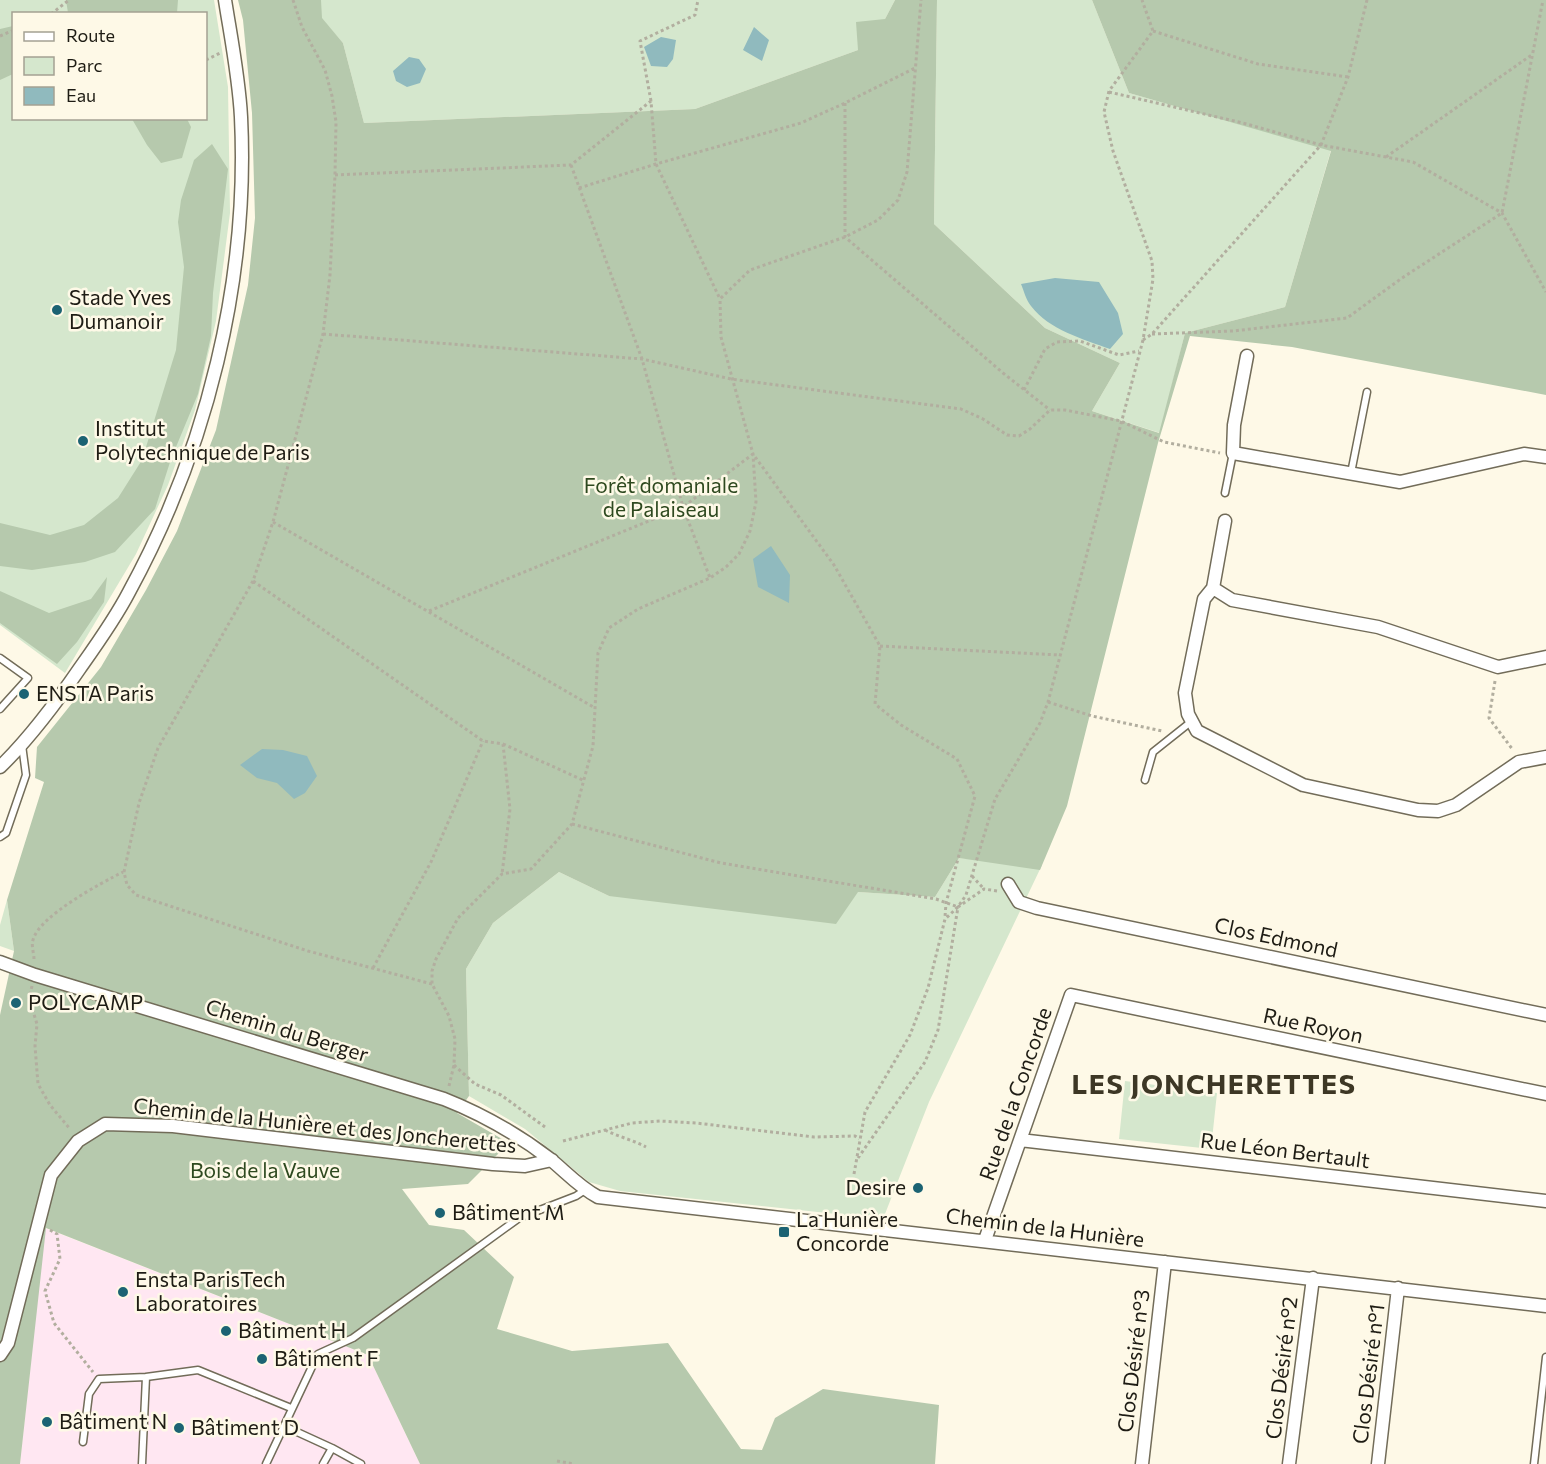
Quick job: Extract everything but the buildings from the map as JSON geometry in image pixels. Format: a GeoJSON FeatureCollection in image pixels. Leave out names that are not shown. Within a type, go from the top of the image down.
{"type":"FeatureCollection","features":[{"type":"Feature","properties":{"kind":"street"},"geometry":{"type":"LineString","coordinates":[[0,767],[61,695],[129,593],[186,465],[214,374],[225,327],[234,269],[241,174],[241,116],[225,0]]}},
{"type":"Feature","properties":{"kind":"street"},"geometry":{"type":"LineString","coordinates":[[1247,356],[1234,424],[1233,453],[1400,482],[1524,454],[1546,457]]}},
{"type":"Feature","properties":{"kind":"street"},"geometry":{"type":"LineString","coordinates":[[1225,521],[1213,588],[1204,599],[1188,714],[1197,730],[1302,785],[1418,810],[1438,811],[1456,805],[1519,762],[1546,757]]}},
{"type":"Feature","properties":{"kind":"street"},"geometry":{"type":"LineString","coordinates":[[1213,588],[1232,600],[1378,627],[1498,668],[1546,657]]}},
{"type":"Feature","properties":{"kind":"street","name":"Clos Edmond"},"geometry":{"type":"LineString","coordinates":[[1008,884],[1019,902],[1037,908],[1546,1015]]}},
{"type":"Feature","properties":{"kind":"street","name":"Chemin du Berger"},"geometry":{"type":"LineString","coordinates":[[0,962],[35,977],[444,1099],[480,1114],[519,1137],[552,1161]]}},
{"type":"Feature","properties":{"kind":"street","name":"Rue Royon"},"geometry":{"type":"LineString","coordinates":[[1071,995],[1546,1094]]}},
{"type":"Feature","properties":{"kind":"street","name":"Rue de la Concorde"},"geometry":{"type":"LineString","coordinates":[[985,1240],[1071,995]]}},
{"type":"Feature","properties":{"kind":"street","name":"Chemin de la Hunière et des Joncherettes"},"geometry":{"type":"LineString","coordinates":[[0,1355],[8,1343],[51,1175],[78,1141],[105,1124],[173,1126],[493,1164],[525,1166],[552,1161]]}},
{"type":"Feature","properties":{"kind":"street","name":"Rue Léon Bertault"},"geometry":{"type":"LineString","coordinates":[[1020,1140],[1546,1201]]}},
{"type":"Feature","properties":{"kind":"street","name":"Chemin de la Hunière"},"geometry":{"type":"LineString","coordinates":[[552,1161],[585,1190],[598,1197],[612,1200],[985,1240],[1546,1306]]}},
{"type":"Feature","properties":{"kind":"street","name":"Clos Désiré n°3"},"geometry":{"type":"LineString","coordinates":[[1142,1464],[1165,1262]]}},
{"type":"Feature","properties":{"kind":"street","name":"Clos Désiré n°2"},"geometry":{"type":"LineString","coordinates":[[1289,1464],[1313,1278]]}},
{"type":"Feature","properties":{"kind":"street","name":"Clos Désiré n°1"},"geometry":{"type":"LineString","coordinates":[[1378,1464],[1398,1288]]}},
{"type":"Feature","properties":{"kind":"lane"},"geometry":{"type":"LineString","coordinates":[[1351,474],[1367,392]]}},
{"type":"Feature","properties":{"kind":"lane"},"geometry":{"type":"LineString","coordinates":[[1225,493],[1233,453]]}},
{"type":"Feature","properties":{"kind":"lane"},"geometry":{"type":"LineString","coordinates":[[0,658],[28,678],[0,709]]}},
{"type":"Feature","properties":{"kind":"lane"},"geometry":{"type":"LineString","coordinates":[[1145,780],[1153,752],[1192,721]]}},
{"type":"Feature","properties":{"kind":"lane"},"geometry":{"type":"LineString","coordinates":[[0,837],[6,833],[26,775],[22,743]]}},
{"type":"Feature","properties":{"kind":"lane"},"geometry":{"type":"LineString","coordinates":[[266,1464],[318,1354],[353,1338],[519,1218],[576,1196],[585,1190]]}},
{"type":"Feature","properties":{"kind":"lane"},"geometry":{"type":"LineString","coordinates":[[1534,1464],[1546,1357]]}},
{"type":"Feature","properties":{"kind":"lane"},"geometry":{"type":"LineString","coordinates":[[83,1442],[89,1394],[99,1379],[198,1371],[291,1408]]}},
{"type":"Feature","properties":{"kind":"lane"},"geometry":{"type":"LineString","coordinates":[[142,1464],[146,1377]]}},
{"type":"Feature","properties":{"kind":"lane"},"geometry":{"type":"LineString","coordinates":[[284,1426],[361,1464]]}},
{"type":"Feature","properties":{"kind":"lane"},"geometry":{"type":"LineString","coordinates":[[323,1464],[332,1448]]}},
{"type":"Feature","properties":{"kind":"path"},"geometry":{"type":"LineString","coordinates":[[54,12],[69,0]]}},
{"type":"Feature","properties":{"kind":"path"},"geometry":{"type":"LineString","coordinates":[[293,0],[302,27],[325,70],[336,122],[330,275],[323,334],[273,522],[253,581],[159,748],[139,804],[124,872],[127,885],[136,895],[308,951],[432,984]]}},
{"type":"Feature","properties":{"kind":"path"},"geometry":{"type":"LineString","coordinates":[[444,1099],[454,1065],[456,1039],[453,1027],[432,984],[432,971],[436,959],[458,918],[502,874],[531,868],[572,824],[593,746],[598,653],[609,628],[638,609],[710,578],[726,567],[738,554],[750,531],[756,502],[753,454],[721,337],[720,299],[656,164],[651,101],[640,41],[695,15],[698,0]]}},
{"type":"Feature","properties":{"kind":"path"},"geometry":{"type":"LineString","coordinates":[[720,299],[750,270],[845,237],[878,220],[898,200],[907,172],[921,0]]}},
{"type":"Feature","properties":{"kind":"path"},"geometry":{"type":"LineString","coordinates":[[1142,0],[1153,32]]}},
{"type":"Feature","properties":{"kind":"path"},"geometry":{"type":"LineString","coordinates":[[1143,340],[1152,334],[1321,146],[1348,77],[1367,0]]}},
{"type":"Feature","properties":{"kind":"path"},"geometry":{"type":"LineString","coordinates":[[1152,334],[1233,331],[1347,318],[1429,260],[1502,213],[1543,0]]}},
{"type":"Feature","properties":{"kind":"path"},"geometry":{"type":"LineString","coordinates":[[1153,32],[1258,64],[1348,77]]}},
{"type":"Feature","properties":{"kind":"path"},"geometry":{"type":"LineString","coordinates":[[857,1159],[925,1062],[938,1030],[958,907],[966,895],[995,799],[1040,723],[1048,702],[1143,340],[1153,279],[1152,261],[1113,151],[1104,112],[1109,91],[1153,32]]}},
{"type":"Feature","properties":{"kind":"path"},"geometry":{"type":"LineString","coordinates":[[1386,158],[1533,54]]}},
{"type":"Feature","properties":{"kind":"path"},"geometry":{"type":"LineString","coordinates":[[579,188],[801,123],[915,68]]}},
{"type":"Feature","properties":{"kind":"path"},"geometry":{"type":"LineString","coordinates":[[1109,91],[1244,123],[1321,146],[1413,162],[1502,213],[1546,292]]}},
{"type":"Feature","properties":{"kind":"path"},"geometry":{"type":"LineString","coordinates":[[335,175],[571,165],[651,101]]}},
{"type":"Feature","properties":{"kind":"path"},"geometry":{"type":"LineString","coordinates":[[845,103],[845,237],[1050,410],[1065,410],[1121,421],[1164,442],[1216,453],[1233,453]]}},
{"type":"Feature","properties":{"kind":"path"},"geometry":{"type":"LineString","coordinates":[[571,165],[642,359],[683,507],[710,578]]}},
{"type":"Feature","properties":{"kind":"path"},"geometry":{"type":"LineString","coordinates":[[323,334],[642,359],[731,379],[961,409],[983,419],[1007,435],[1019,436],[1050,410]]}},
{"type":"Feature","properties":{"kind":"path"},"geometry":{"type":"LineString","coordinates":[[1024,390],[1045,349],[1057,342],[1080,341],[1119,355],[1139,351]]}},
{"type":"Feature","properties":{"kind":"path"},"geometry":{"type":"LineString","coordinates":[[429,611],[683,507],[753,454]]}},
{"type":"Feature","properties":{"kind":"path"},"geometry":{"type":"LineString","coordinates":[[753,454],[834,565],[880,646],[875,704],[901,725],[957,759],[975,796],[946,903],[945,919],[928,988],[910,1035],[865,1112],[854,1174]]}},
{"type":"Feature","properties":{"kind":"path"},"geometry":{"type":"LineString","coordinates":[[273,522],[595,708]]}},
{"type":"Feature","properties":{"kind":"path"},"geometry":{"type":"LineString","coordinates":[[253,581],[483,741],[503,744],[585,781]]}},
{"type":"Feature","properties":{"kind":"path"},"geometry":{"type":"LineString","coordinates":[[880,646],[1060,655]]}},
{"type":"Feature","properties":{"kind":"path"},"geometry":{"type":"LineString","coordinates":[[1498,668],[1489,718],[1512,748],[1519,762]]}},
{"type":"Feature","properties":{"kind":"path"},"geometry":{"type":"LineString","coordinates":[[1048,702],[1103,718],[1167,732],[1179,732]]}},
{"type":"Feature","properties":{"kind":"path"},"geometry":{"type":"LineString","coordinates":[[373,968],[431,862],[483,741]]}},
{"type":"Feature","properties":{"kind":"path"},"geometry":{"type":"LineString","coordinates":[[502,874],[510,809],[503,744]]}},
{"type":"Feature","properties":{"kind":"path"},"geometry":{"type":"LineString","coordinates":[[572,824],[720,863],[936,899],[958,907]]}},
{"type":"Feature","properties":{"kind":"path"},"geometry":{"type":"LineString","coordinates":[[78,1141],[64,1120],[50,1105],[38,1084],[35,1046],[37,1024],[29,998],[35,977],[33,940],[44,923],[89,890],[124,872]]}},
{"type":"Feature","properties":{"kind":"path"},"geometry":{"type":"LineString","coordinates":[[972,876],[984,889],[999,891],[1008,884]]}},
{"type":"Feature","properties":{"kind":"path"},"geometry":{"type":"LineString","coordinates":[[945,919],[984,889]]}},
{"type":"Feature","properties":{"kind":"path"},"geometry":{"type":"LineString","coordinates":[[454,1065],[476,1084],[501,1095],[545,1127]]}},
{"type":"Feature","properties":{"kind":"path"},"geometry":{"type":"LineString","coordinates":[[563,1142],[632,1123],[660,1121],[814,1137],[855,1136],[859,1139]]}},
{"type":"Feature","properties":{"kind":"path"},"geometry":{"type":"LineString","coordinates":[[605,1130],[646,1147]]}},
{"type":"Feature","properties":{"kind":"path"},"geometry":{"type":"LineString","coordinates":[[38,1223],[57,1234],[60,1259],[45,1291],[54,1323],[99,1379]]}},
{"type":"Feature","properties":{"kind":"path"},"geometry":{"type":"LineString","coordinates":[[557,1461],[574,1464]]}},
{"type":"Feature","properties":{"kind":"shaded area","name":"Ensta ParisTech Laboratoires"},"geometry":{"type":"Polygon","coordinates":[[[45,1228],[368,1355],[420,1464],[20,1464],[45,1228]]]}},
{"type":"Feature","properties":{"kind":"green space","name":"Institut Polytechnique de Paris"},"geometry":{"type":"Polygon","coordinates":[[[0,0],[214,0],[228,87],[230,213],[216,321],[195,410],[168,485],[136,554],[65,673],[0,625],[0,0]]]}},
{"type":"Feature","properties":{"kind":"green space"},"geometry":{"type":"Polygon","coordinates":[[[66,0],[178,0],[177,12],[68,12],[66,0]]]}},
{"type":"Feature","properties":{"kind":"green space","name":"Forêt domaniale de Palaiseau"},"geometry":{"type":"Polygon","coordinates":[[[238,0],[321,0],[322,18],[343,43],[364,123],[695,109],[858,50],[856,22],[885,19],[895,0],[937,0],[934,224],[1045,328],[1120,363],[1092,411],[1159,433],[1185,333],[1285,307],[1331,151],[1129,93],[1092,0],[1546,0],[1546,395],[1292,347],[1190,336],[1158,443],[1067,806],[1040,870],[959,858],[935,897],[858,892],[836,924],[609,896],[559,872],[493,923],[466,969],[469,1096],[457,1113],[509,1143],[468,1184],[402,1189],[429,1225],[464,1230],[514,1277],[497,1329],[572,1351],[668,1343],[741,1449],[762,1450],[775,1418],[823,1389],[939,1405],[935,1464],[420,1464],[368,1355],[46,1228],[20,1464],[0,1464],[0,1015],[14,951],[7,900],[44,782],[35,778],[37,747],[101,667],[146,590],[177,531],[216,430],[248,285],[255,218],[252,113],[243,20],[238,0]]]}},
{"type":"Feature","properties":{"kind":"green space"},"geometry":{"type":"Polygon","coordinates":[[[321,0],[895,0],[885,19],[858,50],[695,109],[364,123],[343,43],[321,18],[321,0]]]}},
{"type":"Feature","properties":{"kind":"green space"},"geometry":{"type":"Polygon","coordinates":[[[937,0],[1092,0],[1129,93],[1331,150],[1285,307],[1185,333],[1160,433],[1092,411],[1120,363],[1045,328],[934,224],[937,0]]]}},
{"type":"Feature","properties":{"kind":"green space"},"geometry":{"type":"Polygon","coordinates":[[[12,26],[12,74],[0,80],[0,29],[12,26]]]}},
{"type":"Feature","properties":{"kind":"green space"},"geometry":{"type":"Polygon","coordinates":[[[133,120],[188,120],[191,127],[182,158],[161,163],[133,120]]]}},
{"type":"Feature","properties":{"kind":"green space"},"geometry":{"type":"Polygon","coordinates":[[[212,144],[228,169],[213,293],[211,336],[198,394],[171,459],[155,509],[115,552],[85,562],[32,570],[0,566],[0,523],[50,535],[84,525],[118,498],[142,460],[176,350],[184,267],[178,222],[181,200],[194,160],[212,144]]]}},
{"type":"Feature","properties":{"kind":"green space"},"geometry":{"type":"Polygon","coordinates":[[[107,577],[104,602],[77,642],[57,664],[0,623],[0,591],[49,613],[91,599],[107,577]]]}},
{"type":"Feature","properties":{"kind":"green space"},"geometry":{"type":"Polygon","coordinates":[[[959,858],[1042,865],[929,1102],[883,1219],[620,1191],[589,1182],[525,1129],[469,1096],[466,969],[493,923],[559,872],[609,896],[858,892],[935,897],[959,858]]]}},
{"type":"Feature","properties":{"kind":"green space"},"geometry":{"type":"Polygon","coordinates":[[[7,900],[14,951],[0,946],[0,925],[7,900]]]}},
{"type":"Feature","properties":{"kind":"green space"},"geometry":{"type":"Polygon","coordinates":[[[1125,1081],[1217,1093],[1211,1149],[1119,1139],[1125,1081]]]}},
{"type":"Feature","properties":{"kind":"water"},"geometry":{"type":"Polygon","coordinates":[[[754,27],[769,40],[762,61],[743,50],[754,27]]]}},
{"type":"Feature","properties":{"kind":"water"},"geometry":{"type":"Polygon","coordinates":[[[661,37],[676,40],[673,59],[667,67],[651,66],[644,47],[661,37]]]}},
{"type":"Feature","properties":{"kind":"water"},"geometry":{"type":"Polygon","coordinates":[[[409,57],[419,59],[426,69],[420,83],[407,87],[396,81],[393,71],[409,57]]]}},
{"type":"Feature","properties":{"kind":"water"},"geometry":{"type":"Polygon","coordinates":[[[1055,278],[1099,282],[1118,313],[1123,334],[1110,349],[1057,328],[1031,306],[1021,284],[1055,278]]]}},
{"type":"Feature","properties":{"kind":"water"},"geometry":{"type":"Polygon","coordinates":[[[771,546],[790,575],[789,603],[758,587],[753,559],[771,546]]]}},
{"type":"Feature","properties":{"kind":"water"},"geometry":{"type":"Polygon","coordinates":[[[262,749],[283,750],[307,756],[317,776],[305,793],[294,799],[277,783],[257,778],[240,765],[262,749]]]}},
{"type":"Feature","properties":{"kind":"place","name":"Stade Yves Dumanoir"},"geometry":{"type":"Point","coordinates":[57,310]}},
{"type":"Feature","properties":{"kind":"place","name":"Institut Polytechnique de Paris"},"geometry":{"type":"Point","coordinates":[83,441]}},
{"type":"Feature","properties":{"kind":"place","name":"ENSTA Paris"},"geometry":{"type":"Point","coordinates":[24,694]}},
{"type":"Feature","properties":{"kind":"place","name":"POLYCAMP"},"geometry":{"type":"Point","coordinates":[16,1003]}},
{"type":"Feature","properties":{"kind":"place","name":"Desire"},"geometry":{"type":"Point","coordinates":[918,1188]}},
{"type":"Feature","properties":{"kind":"place","name":"Bâtiment M"},"geometry":{"type":"Point","coordinates":[440,1213]}},
{"type":"Feature","properties":{"kind":"place","name":"La Hunière Concorde"},"geometry":{"type":"Point","coordinates":[784,1232]}},
{"type":"Feature","properties":{"kind":"place","name":"Ensta ParisTech Laboratoires"},"geometry":{"type":"Point","coordinates":[123,1292]}},
{"type":"Feature","properties":{"kind":"place","name":"Bâtiment H"},"geometry":{"type":"Point","coordinates":[226,1331]}},
{"type":"Feature","properties":{"kind":"place","name":"Bâtiment F"},"geometry":{"type":"Point","coordinates":[262,1359]}},
{"type":"Feature","properties":{"kind":"place","name":"Bâtiment N"},"geometry":{"type":"Point","coordinates":[47,1422]}},
{"type":"Feature","properties":{"kind":"place","name":"Bâtiment D"},"geometry":{"type":"Point","coordinates":[179,1428]}},
{"type":"Feature","properties":{"kind":"district","name":"LES JONCHERETTES"},"geometry":{"type":"Point","coordinates":[1214,1085]}},
{"type":"Feature","properties":{"kind":"park label","name":"Bois de la Vauve"},"geometry":{"type":"Point","coordinates":[265,1171]}}]}
